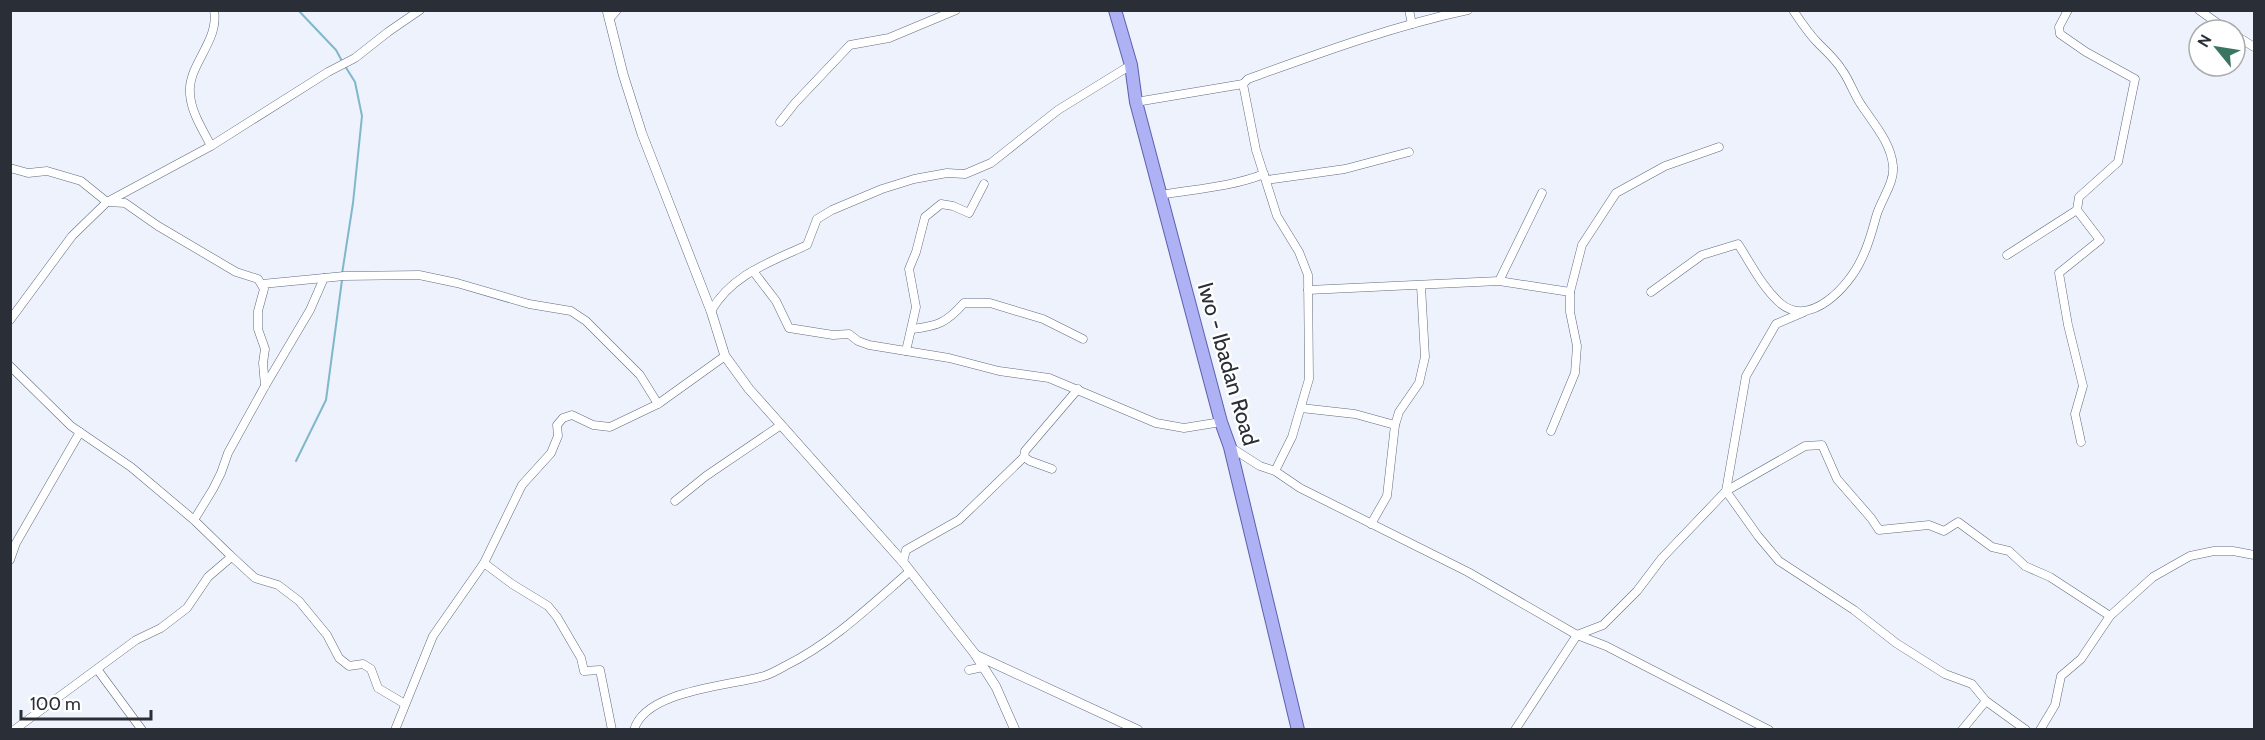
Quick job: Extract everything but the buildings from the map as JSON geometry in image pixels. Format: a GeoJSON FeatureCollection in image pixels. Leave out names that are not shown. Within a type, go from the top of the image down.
{"type":"FeatureCollection","features":[{"type":"Feature","properties":{"kind":"main road","name":"Iwo - Ibadan Road"},"geometry":{"type":"LineString","coordinates":[[1115,10],[1131,65],[1136,102],[1160,195],[1221,422],[1230,447],[1298,729]]}},
{"type":"Feature","properties":{"kind":"street"},"geometry":{"type":"LineString","coordinates":[[211,146],[191,103],[189,93],[192,75],[205,51],[213,27],[214,10]]}},
{"type":"Feature","properties":{"kind":"street"},"geometry":{"type":"LineString","coordinates":[[10,320],[72,236],[107,202],[211,146],[328,72],[355,58],[420,10]]}},
{"type":"Feature","properties":{"kind":"street"},"geometry":{"type":"LineString","coordinates":[[617,10],[608,15],[642,134],[711,311],[725,356],[749,389],[903,562],[975,654],[996,687],[1015,729]]}},
{"type":"Feature","properties":{"kind":"street"},"geometry":{"type":"LineString","coordinates":[[780,122],[850,45],[889,38],[956,10]]}},
{"type":"Feature","properties":{"kind":"street"},"geometry":{"type":"LineString","coordinates":[[1409,10],[1412,24]]}},
{"type":"Feature","properties":{"kind":"street"},"geometry":{"type":"LineString","coordinates":[[1136,102],[1243,84],[1248,79],[1293,63],[1412,24],[1468,10]]}},
{"type":"Feature","properties":{"kind":"street"},"geometry":{"type":"LineString","coordinates":[[1651,292],[1702,255],[1738,244],[1767,288],[1781,303],[1795,310],[1818,309],[1842,287],[1861,261],[1879,204],[1893,175],[1893,165],[1878,129],[1861,105],[1842,68],[1810,34],[1793,10]]}},
{"type":"Feature","properties":{"kind":"street"},"geometry":{"type":"LineString","coordinates":[[2067,10],[2059,27],[2060,34],[2086,52],[2135,79],[2118,162],[2079,197],[2077,210],[2100,240],[2059,273],[2068,326],[2084,386],[2075,414],[2081,442]]}},
{"type":"Feature","properties":{"kind":"street"},"geometry":{"type":"LineString","coordinates":[[711,311],[719,297],[737,281],[773,258],[807,245],[817,219],[832,210],[882,189],[914,179],[947,173],[965,174],[991,163],[1058,110],[1131,65]]}},
{"type":"Feature","properties":{"kind":"street"},"geometry":{"type":"LineString","coordinates":[[1243,84],[1256,150],[1277,216],[1299,252],[1308,275],[1309,379],[1292,437],[1275,471]]}},
{"type":"Feature","properties":{"kind":"street"},"geometry":{"type":"LineString","coordinates":[[1551,431],[1575,373],[1577,346],[1570,312],[1570,292],[1582,245],[1616,193],[1665,166],[1719,147]]}},
{"type":"Feature","properties":{"kind":"street"},"geometry":{"type":"LineString","coordinates":[[1160,195],[1265,177],[1346,169],[1409,152]]}},
{"type":"Feature","properties":{"kind":"street"},"geometry":{"type":"LineString","coordinates":[[10,168],[28,173],[47,171],[81,181],[107,202],[125,204],[236,272],[258,279],[264,290],[258,311],[258,329],[265,349],[264,386]]}},
{"type":"Feature","properties":{"kind":"street"},"geometry":{"type":"LineString","coordinates":[[906,351],[916,307],[909,269],[925,217],[941,204],[969,213],[984,184]]}},
{"type":"Feature","properties":{"kind":"street"},"geometry":{"type":"LineString","coordinates":[[1499,281],[1542,193]]}},
{"type":"Feature","properties":{"kind":"street"},"geometry":{"type":"LineString","coordinates":[[2007,255],[2077,210]]}},
{"type":"Feature","properties":{"kind":"street"},"geometry":{"type":"LineString","coordinates":[[753,271],[776,301],[789,328],[849,334],[858,342],[869,345],[949,358],[999,371],[1049,378],[1156,423],[1184,428],[1221,422]]}},
{"type":"Feature","properties":{"kind":"street"},"geometry":{"type":"LineString","coordinates":[[262,284],[339,276],[419,275],[457,283],[529,304],[571,311],[586,321],[640,375],[658,404]]}},
{"type":"Feature","properties":{"kind":"street"},"geometry":{"type":"LineString","coordinates":[[194,520],[213,489],[228,453],[264,386],[310,310],[324,278]]}},
{"type":"Feature","properties":{"kind":"street"},"geometry":{"type":"LineString","coordinates":[[1308,290],[1499,281],[1570,292]]}},
{"type":"Feature","properties":{"kind":"street"},"geometry":{"type":"LineString","coordinates":[[1371,524],[1387,495],[1395,425],[1399,412],[1419,383],[1425,357],[1421,286]]}},
{"type":"Feature","properties":{"kind":"street"},"geometry":{"type":"LineString","coordinates":[[912,329],[935,326],[949,319],[963,303],[990,303],[1043,319],[1083,339]]}},
{"type":"Feature","properties":{"kind":"street"},"geometry":{"type":"LineString","coordinates":[[1807,310],[1776,324],[1746,376],[1726,491],[1779,561],[1854,610],[1896,643],[1945,674],[1972,684],[1986,701],[2026,729]]}},
{"type":"Feature","properties":{"kind":"street"},"geometry":{"type":"LineString","coordinates":[[395,729],[433,636],[484,563],[522,485],[551,453],[558,436],[557,426],[563,418],[572,415],[593,425],[610,427],[658,404],[725,356]]}},
{"type":"Feature","properties":{"kind":"street"},"geometry":{"type":"LineString","coordinates":[[10,366],[70,426],[131,467],[194,520],[255,578],[278,585],[299,601],[327,635],[339,658],[349,666],[363,664],[371,669],[378,688],[405,704]]}},
{"type":"Feature","properties":{"kind":"street"},"geometry":{"type":"LineString","coordinates":[[903,562],[906,550],[959,520],[1024,457],[1025,451],[1078,390]]}},
{"type":"Feature","properties":{"kind":"street"},"geometry":{"type":"LineString","coordinates":[[1301,408],[1355,414],[1395,425]]}},
{"type":"Feature","properties":{"kind":"street"},"geometry":{"type":"LineString","coordinates":[[675,501],[706,476],[781,425]]}},
{"type":"Feature","properties":{"kind":"street"},"geometry":{"type":"LineString","coordinates":[[10,560],[16,543],[80,432]]}},
{"type":"Feature","properties":{"kind":"street"},"geometry":{"type":"LineString","coordinates":[[1515,729],[1577,635],[1603,625],[1637,591],[1662,558],[1726,491],[1806,446],[1822,445],[1837,479],[1879,530],[1929,525],[1944,531],[1958,522],[1992,547],[2009,551],[2025,566],[2050,577],[2110,616]]}},
{"type":"Feature","properties":{"kind":"street"},"geometry":{"type":"LineString","coordinates":[[1230,447],[1260,466],[1275,471],[1300,488],[1467,572],[1577,635],[1606,646],[1753,727],[1769,729]]}},
{"type":"Feature","properties":{"kind":"street"},"geometry":{"type":"LineString","coordinates":[[1024,457],[1052,469]]}},
{"type":"Feature","properties":{"kind":"street"},"geometry":{"type":"LineString","coordinates":[[2040,729],[2055,705],[2061,676],[2081,659],[2110,616],[2153,577],[2190,556],[2214,551],[2233,551],[2254,555]]}},
{"type":"Feature","properties":{"kind":"street"},"geometry":{"type":"LineString","coordinates":[[14,729],[136,640],[161,628],[187,608],[208,578],[229,559],[230,555]]}},
{"type":"Feature","properties":{"kind":"street"},"geometry":{"type":"LineString","coordinates":[[484,563],[512,584],[548,606],[581,658],[584,671],[600,670],[612,729]]}},
{"type":"Feature","properties":{"kind":"street"},"geometry":{"type":"LineString","coordinates":[[634,729],[637,718],[668,699],[689,692],[766,676],[810,654],[831,639],[909,572]]}},
{"type":"Feature","properties":{"kind":"street"},"geometry":{"type":"LineString","coordinates":[[975,654],[1138,729]]}},
{"type":"Feature","properties":{"kind":"street"},"geometry":{"type":"LineString","coordinates":[[969,670],[983,667]]}},
{"type":"Feature","properties":{"kind":"street"},"geometry":{"type":"LineString","coordinates":[[98,669],[142,729]]}},
{"type":"Feature","properties":{"kind":"street"},"geometry":{"type":"LineString","coordinates":[[1962,729],[1986,701]]}},
{"type":"Feature","properties":{"kind":"waterway"},"geometry":{"type":"LineString","coordinates":[[298,10],[336,50],[342,61]]}},
{"type":"Feature","properties":{"kind":"waterway"},"geometry":{"type":"LineString","coordinates":[[342,274],[353,203],[362,116],[355,82],[345,66]]}},
{"type":"Feature","properties":{"kind":"waterway"},"geometry":{"type":"LineString","coordinates":[[296,461],[326,400],[342,280]]}}]}
